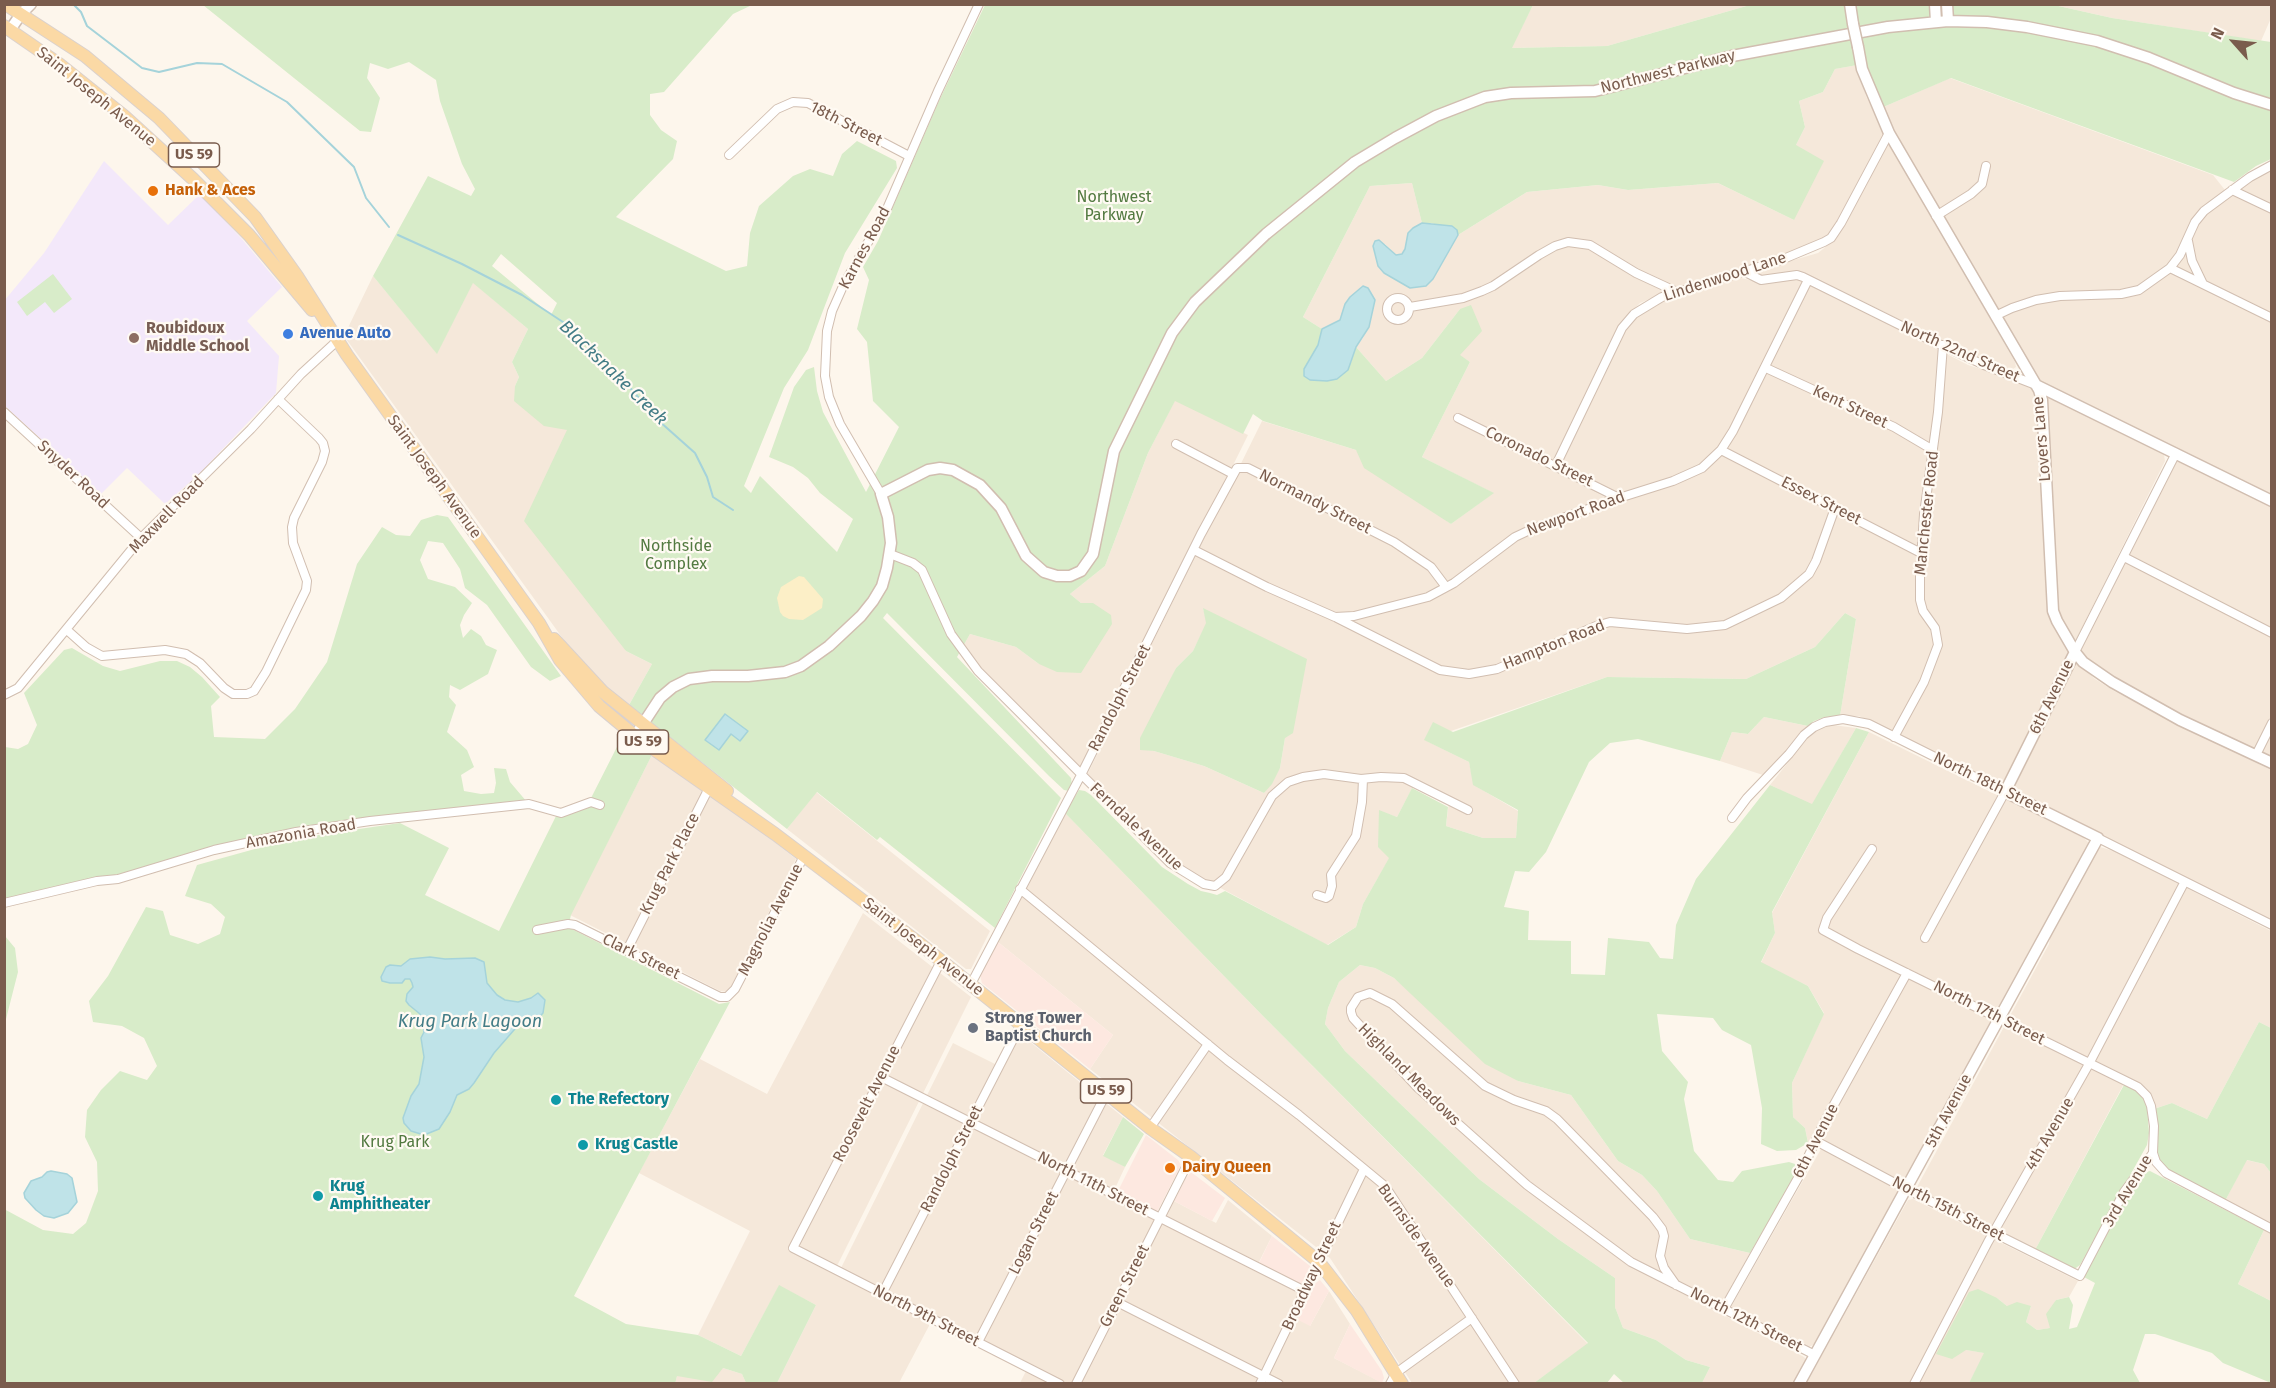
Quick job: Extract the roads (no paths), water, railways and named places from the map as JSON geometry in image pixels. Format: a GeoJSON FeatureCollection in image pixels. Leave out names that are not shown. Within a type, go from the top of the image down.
{"type":"FeatureCollection","features":[{"type":"Feature","properties":{"kind":"main road","name":"Saint Joseph Avenue"},"geometry":{"type":"LineString","coordinates":[[5,4],[21,9],[85,56],[150,111],[255,218],[297,276],[334,336],[538,622],[573,677],[599,706],[635,736],[711,783]]}},
{"type":"Feature","properties":{"kind":"main road","name":"Saint Joseph Avenue"},"geometry":{"type":"LineString","coordinates":[[7,28],[59,64],[137,128],[193,179],[249,235],[334,336]]}},
{"type":"Feature","properties":{"kind":"main road"},"geometry":{"type":"LineString","coordinates":[[137,128],[150,111]]}},
{"type":"Feature","properties":{"kind":"main road","name":"Saint Joseph Avenue"},"geometry":{"type":"LineString","coordinates":[[538,622],[603,692],[644,723],[711,783],[971,984],[1150,1128],[1191,1157],[1319,1262],[1357,1311],[1396,1380]]}},
{"type":"Feature","properties":{"kind":"street"},"geometry":{"type":"LineString","coordinates":[[7,28],[21,9],[31,4]]}},
{"type":"Feature","properties":{"kind":"street","name":"Karnes Road"},"geometry":{"type":"LineString","coordinates":[[881,494],[829,397],[824,354],[832,311],[844,284],[886,211],[980,4]]}},
{"type":"Feature","properties":{"kind":"street","name":"Lovers Lane"},"geometry":{"type":"LineString","coordinates":[[1850,4],[1862,69],[1889,133],[2036,385],[2042,400],[2053,611],[2075,652],[2083,662],[2112,682],[2180,720],[2271,763]]}},
{"type":"Feature","properties":{"kind":"street"},"geometry":{"type":"LineString","coordinates":[[1853,20],[1858,4]]}},
{"type":"Feature","properties":{"kind":"street"},"geometry":{"type":"LineString","coordinates":[[1935,4],[1936,22]]}},
{"type":"Feature","properties":{"kind":"street"},"geometry":{"type":"LineString","coordinates":[[1948,21],[1949,6]]}},
{"type":"Feature","properties":{"kind":"street","name":"Northwest Parkway"},"geometry":{"type":"LineString","coordinates":[[881,494],[928,470],[940,468],[962,473],[973,479],[1001,508],[1026,556],[1035,566],[1044,572],[1058,576],[1070,576],[1081,571],[1093,554],[1114,451],[1182,317],[1266,234],[1324,186],[1367,155],[1436,116],[1485,97],[1511,93],[1595,91],[1732,56],[1888,27],[1948,21],[1987,22],[2027,27],[2097,41],[2150,58],[2234,93],[2271,105]]}},
{"type":"Feature","properties":{"kind":"street","name":"18th Street"},"geometry":{"type":"LineString","coordinates":[[729,155],[777,109],[793,102],[808,103],[909,156]]}},
{"type":"Feature","properties":{"kind":"street","name":"Lindenwood Lane"},"geometry":{"type":"LineString","coordinates":[[1556,465],[1622,328],[1634,314],[1648,304],[1677,292],[1813,248],[1831,238],[1889,133]]}},
{"type":"Feature","properties":{"kind":"street"},"geometry":{"type":"LineString","coordinates":[[1995,316],[2036,300],[2060,296],[2121,294],[2139,290],[2170,268],[2188,241],[2195,222],[2204,211],[2250,177],[2271,165]]}},
{"type":"Feature","properties":{"kind":"street"},"geometry":{"type":"LineString","coordinates":[[1936,216],[1971,194],[1982,184],[1986,166]]}},
{"type":"Feature","properties":{"kind":"street"},"geometry":{"type":"LineString","coordinates":[[2232,190],[2271,209]]}},
{"type":"Feature","properties":{"kind":"street"},"geometry":{"type":"LineString","coordinates":[[2188,241],[2192,261],[2203,284]]}},
{"type":"Feature","properties":{"kind":"street"},"geometry":{"type":"LineString","coordinates":[[1410,307],[1463,298],[1482,291],[1539,255],[1568,242],[1590,244],[1636,273],[1677,292]]}},
{"type":"Feature","properties":{"kind":"street"},"geometry":{"type":"LineString","coordinates":[[2170,268],[2271,318]]}},
{"type":"Feature","properties":{"kind":"street","name":"North 22nd Street"},"geometry":{"type":"LineString","coordinates":[[1743,271],[1761,280],[1797,275],[1943,345],[2036,385],[2271,501]]}},
{"type":"Feature","properties":{"kind":"street","name":"Newport Road"},"geometry":{"type":"LineString","coordinates":[[1194,550],[1267,587],[1335,617],[1354,616],[1388,609],[1428,597],[1468,574],[1515,537],[1619,498],[1693,474],[1702,468],[1721,450],[1766,368],[1808,280]]}},
{"type":"Feature","properties":{"kind":"street","name":"Maxwell Road"},"geometry":{"type":"LineString","coordinates":[[4,695],[18,688],[141,538],[243,437],[334,336]]}},
{"type":"Feature","properties":{"kind":"street","name":"Manchester Road"},"geometry":{"type":"LineString","coordinates":[[1894,737],[1924,682],[1938,645],[1938,633],[1923,610],[1920,600],[1924,514],[1943,345]]}},
{"type":"Feature","properties":{"kind":"street","name":"Kent Street"},"geometry":{"type":"LineString","coordinates":[[1766,368],[1894,427],[1933,450]]}},
{"type":"Feature","properties":{"kind":"street"},"geometry":{"type":"LineString","coordinates":[[67,630],[86,647],[102,656],[165,650],[186,654],[200,663],[233,694],[247,694],[259,686],[306,590],[307,581],[293,543],[291,527],[325,451],[319,438],[278,399]]}},
{"type":"Feature","properties":{"kind":"street","name":"Snyder Road"},"geometry":{"type":"LineString","coordinates":[[4,412],[141,538]]}},
{"type":"Feature","properties":{"kind":"street","name":"Coronado Street"},"geometry":{"type":"LineString","coordinates":[[1458,417],[1619,498]]}},
{"type":"Feature","properties":{"kind":"street","name":"Normandy Street"},"geometry":{"type":"LineString","coordinates":[[1176,444],[1233,474],[1237,468],[1248,468],[1394,542],[1431,567],[1446,587]]}},
{"type":"Feature","properties":{"kind":"street","name":"Essex Street"},"geometry":{"type":"LineString","coordinates":[[1721,450],[1921,553]]}},
{"type":"Feature","properties":{"kind":"street","name":"6th Avenue"},"geometry":{"type":"LineString","coordinates":[[1925,939],[2005,792],[2176,453]]}},
{"type":"Feature","properties":{"kind":"street","name":"Randolph Street"},"geometry":{"type":"LineString","coordinates":[[971,984],[1081,775],[1233,474]]}},
{"type":"Feature","properties":{"kind":"street"},"geometry":{"type":"LineString","coordinates":[[635,736],[660,698],[673,687],[689,679],[785,672],[801,666],[820,654],[861,616],[882,586],[890,554],[888,517],[881,494]]}},
{"type":"Feature","properties":{"kind":"street","name":"Hampton Road"},"geometry":{"type":"LineString","coordinates":[[1335,617],[1440,670],[1469,674],[1497,669],[1610,622],[1688,628],[1725,625],[1781,598],[1809,574],[1835,508]]}},
{"type":"Feature","properties":{"kind":"street","name":"Ferndale Avenue"},"geometry":{"type":"LineString","coordinates":[[890,554],[913,563],[922,570],[951,634],[978,671],[1170,863],[1197,880],[1215,886],[1232,870],[1264,808],[1278,790],[1294,779],[1324,774],[1364,779],[1404,778],[1468,810]]}},
{"type":"Feature","properties":{"kind":"street"},"geometry":{"type":"LineString","coordinates":[[2124,557],[2271,633]]}},
{"type":"Feature","properties":{"kind":"street","name":"North 18th Street"},"geometry":{"type":"LineString","coordinates":[[1732,818],[1747,798],[1814,727],[1825,722],[1855,720],[1894,737],[2271,925]]}},
{"type":"Feature","properties":{"kind":"street"},"geometry":{"type":"LineString","coordinates":[[2256,755],[2271,723]]}},
{"type":"Feature","properties":{"kind":"street"},"geometry":{"type":"LineString","coordinates":[[1320,880],[1331,875],[1356,836],[1364,779]]}},
{"type":"Feature","properties":{"kind":"street","name":"Krug Park Place"},"geometry":{"type":"LineString","coordinates":[[627,950],[711,783]]}},
{"type":"Feature","properties":{"kind":"street","name":"Amazonia Road"},"geometry":{"type":"LineString","coordinates":[[4,903],[97,881],[118,879],[214,850],[296,832],[410,816],[529,804],[561,813],[591,802],[600,805]]}},
{"type":"Feature","properties":{"kind":"street","name":"5th Avenue"},"geometry":{"type":"LineString","coordinates":[[1799,1383],[2098,838]]}},
{"type":"Feature","properties":{"kind":"street","name":"North 17th Street"},"geometry":{"type":"LineString","coordinates":[[1872,849],[1827,918],[1823,930],[2132,1083],[2143,1092],[2149,1101]]}},
{"type":"Feature","properties":{"kind":"street","name":"Magnolia Avenue"},"geometry":{"type":"LineString","coordinates":[[737,985],[804,856]]}},
{"type":"Feature","properties":{"kind":"street"},"geometry":{"type":"LineString","coordinates":[[1317,895],[1326,898],[1329,896],[1332,886],[1331,875]]}},
{"type":"Feature","properties":{"kind":"street","name":"4th Avenue"},"geometry":{"type":"LineString","coordinates":[[1914,1383],[1993,1232],[2090,1064],[2184,883]]}},
{"type":"Feature","properties":{"kind":"street","name":"Burnside Avenue"},"geometry":{"type":"LineString","coordinates":[[1020,889],[1385,1186],[1515,1383]]}},
{"type":"Feature","properties":{"kind":"street","name":"Clark Street"},"geometry":{"type":"LineString","coordinates":[[537,930],[568,924],[575,925],[720,997],[727,997],[737,985]]}},
{"type":"Feature","properties":{"kind":"street","name":"Roosevelt Avenue"},"geometry":{"type":"LineString","coordinates":[[793,1248],[941,961]]}},
{"type":"Feature","properties":{"kind":"street","name":"6th Avenue"},"geometry":{"type":"LineString","coordinates":[[1724,1309],[1798,1178],[1907,973]]}},
{"type":"Feature","properties":{"kind":"street","name":"Highland Meadows"},"geometry":{"type":"LineString","coordinates":[[1370,993],[1392,1004],[1485,1086],[1546,1111],[1557,1119],[1658,1223],[1664,1236],[1660,1256],[1664,1268],[1676,1285],[1631,1262],[1611,1248],[1527,1185],[1470,1136],[1418,1088],[1353,1018],[1351,1008],[1358,998],[1370,993]]}},
{"type":"Feature","properties":{"kind":"street","name":"Randolph Street"},"geometry":{"type":"LineString","coordinates":[[882,1294],[1021,1024]]}},
{"type":"Feature","properties":{"kind":"street"},"geometry":{"type":"LineString","coordinates":[[1150,1128],[1208,1044]]}},
{"type":"Feature","properties":{"kind":"street","name":"North 11th Street"},"geometry":{"type":"LineString","coordinates":[[881,1077],[1305,1291]]}},
{"type":"Feature","properties":{"kind":"street","name":"Logan Street"},"geometry":{"type":"LineString","coordinates":[[978,1342],[1107,1092]]}},
{"type":"Feature","properties":{"kind":"street","name":"3rd Avenue"},"geometry":{"type":"LineString","coordinates":[[2080,1276],[2124,1192],[2153,1153],[2154,1126],[2149,1101]]}},
{"type":"Feature","properties":{"kind":"street","name":"North 15th Street"},"geometry":{"type":"LineString","coordinates":[[1816,1141],[1906,1190],[2080,1276]]}},
{"type":"Feature","properties":{"kind":"street"},"geometry":{"type":"LineString","coordinates":[[2153,1153],[2156,1162],[2166,1173],[2271,1229]]}},
{"type":"Feature","properties":{"kind":"street","name":"Green Street"},"geometry":{"type":"LineString","coordinates":[[1076,1383],[1191,1157]]}},
{"type":"Feature","properties":{"kind":"street","name":"Broadway Street"},"geometry":{"type":"LineString","coordinates":[[1262,1380],[1364,1169]]}},
{"type":"Feature","properties":{"kind":"street","name":"North 9th Street"},"geometry":{"type":"LineString","coordinates":[[793,1248],[1060,1383]]}},
{"type":"Feature","properties":{"kind":"street","name":"North 12th Street"},"geometry":{"type":"LineString","coordinates":[[1676,1285],[1815,1355]]}},
{"type":"Feature","properties":{"kind":"street"},"geometry":{"type":"LineString","coordinates":[[1117,1302],[1262,1380],[1279,1383]]}},
{"type":"Feature","properties":{"kind":"street"},"geometry":{"type":"LineString","coordinates":[[1396,1380],[1472,1318]]}},
{"type":"Feature","properties":{"kind":"water"},"geometry":{"type":"Polygon","coordinates":[[[1422,223],[1452,226],[1457,230],[1458,235],[1433,279],[1426,286],[1410,288],[1384,273],[1378,266],[1373,246],[1375,241],[1379,240],[1396,255],[1402,254],[1408,233],[1422,223]]]}},
{"type":"Feature","properties":{"kind":"water"},"geometry":{"type":"Polygon","coordinates":[[[1363,286],[1368,288],[1375,300],[1369,327],[1356,347],[1348,370],[1337,379],[1310,380],[1304,376],[1304,369],[1318,345],[1322,329],[1340,320],[1345,304],[1363,286]]]}},
{"type":"Feature","properties":{"kind":"water"},"geometry":{"type":"Polygon","coordinates":[[[725,714],[748,731],[740,741],[731,734],[719,750],[705,740],[725,714]]]}},
{"type":"Feature","properties":{"kind":"water","name":"Krug Park Lagoon"},"geometry":{"type":"Polygon","coordinates":[[[475,958],[484,962],[487,983],[497,995],[505,1000],[518,1002],[538,993],[545,1000],[543,1013],[536,1021],[526,1021],[514,1030],[494,1053],[469,1089],[457,1095],[439,1129],[424,1135],[411,1131],[403,1118],[411,1096],[419,1084],[424,1057],[421,1038],[424,1032],[420,1014],[406,1001],[407,994],[413,987],[412,983],[410,979],[405,979],[402,983],[390,983],[382,981],[381,977],[386,967],[390,965],[401,966],[410,959],[475,958]]]}},
{"type":"Feature","properties":{"kind":"water"},"geometry":{"type":"Polygon","coordinates":[[[51,1171],[67,1174],[72,1178],[77,1202],[68,1213],[54,1218],[44,1216],[36,1210],[25,1198],[24,1193],[31,1181],[51,1171]]]}},
{"type":"Feature","properties":{"kind":"waterway","name":"Blacksnake Creek"},"geometry":{"type":"LineString","coordinates":[[73,4],[81,12],[87,26],[142,68],[159,72],[197,63],[222,64],[287,102],[354,167],[366,198],[389,227]]}},
{"type":"Feature","properties":{"kind":"waterway","name":"Blacksnake Creek"},"geometry":{"type":"LineString","coordinates":[[398,235],[522,295],[572,328],[598,351],[659,421],[695,453],[707,477],[713,497],[733,510]]}},
{"type":"Feature","properties":{"kind":"place","name":"Hank & Aces"},"geometry":{"type":"Point","coordinates":[153,191]}},
{"type":"Feature","properties":{"kind":"place","name":"Avenue Auto"},"geometry":{"type":"Point","coordinates":[288,334]}},
{"type":"Feature","properties":{"kind":"place","name":"Roubidoux Middle School"},"geometry":{"type":"Point","coordinates":[134,338]}},
{"type":"Feature","properties":{"kind":"place","name":"Strong Tower Baptist Church"},"geometry":{"type":"Point","coordinates":[973,1028]}},
{"type":"Feature","properties":{"kind":"place","name":"The Refectory"},"geometry":{"type":"Point","coordinates":[556,1100]}},
{"type":"Feature","properties":{"kind":"place","name":"Krug Castle"},"geometry":{"type":"Point","coordinates":[583,1145]}},
{"type":"Feature","properties":{"kind":"place","name":"Dairy Queen"},"geometry":{"type":"Point","coordinates":[1170,1168]}},
{"type":"Feature","properties":{"kind":"place","name":"Krug Amphitheater"},"geometry":{"type":"Point","coordinates":[318,1196]}},
{"type":"Feature","properties":{"kind":"park label","name":"Northside Complex"},"geometry":{"type":"Point","coordinates":[676,556]}},
{"type":"Feature","properties":{"kind":"park label","name":"Krug Park"},"geometry":{"type":"Point","coordinates":[395,1143]}}]}
